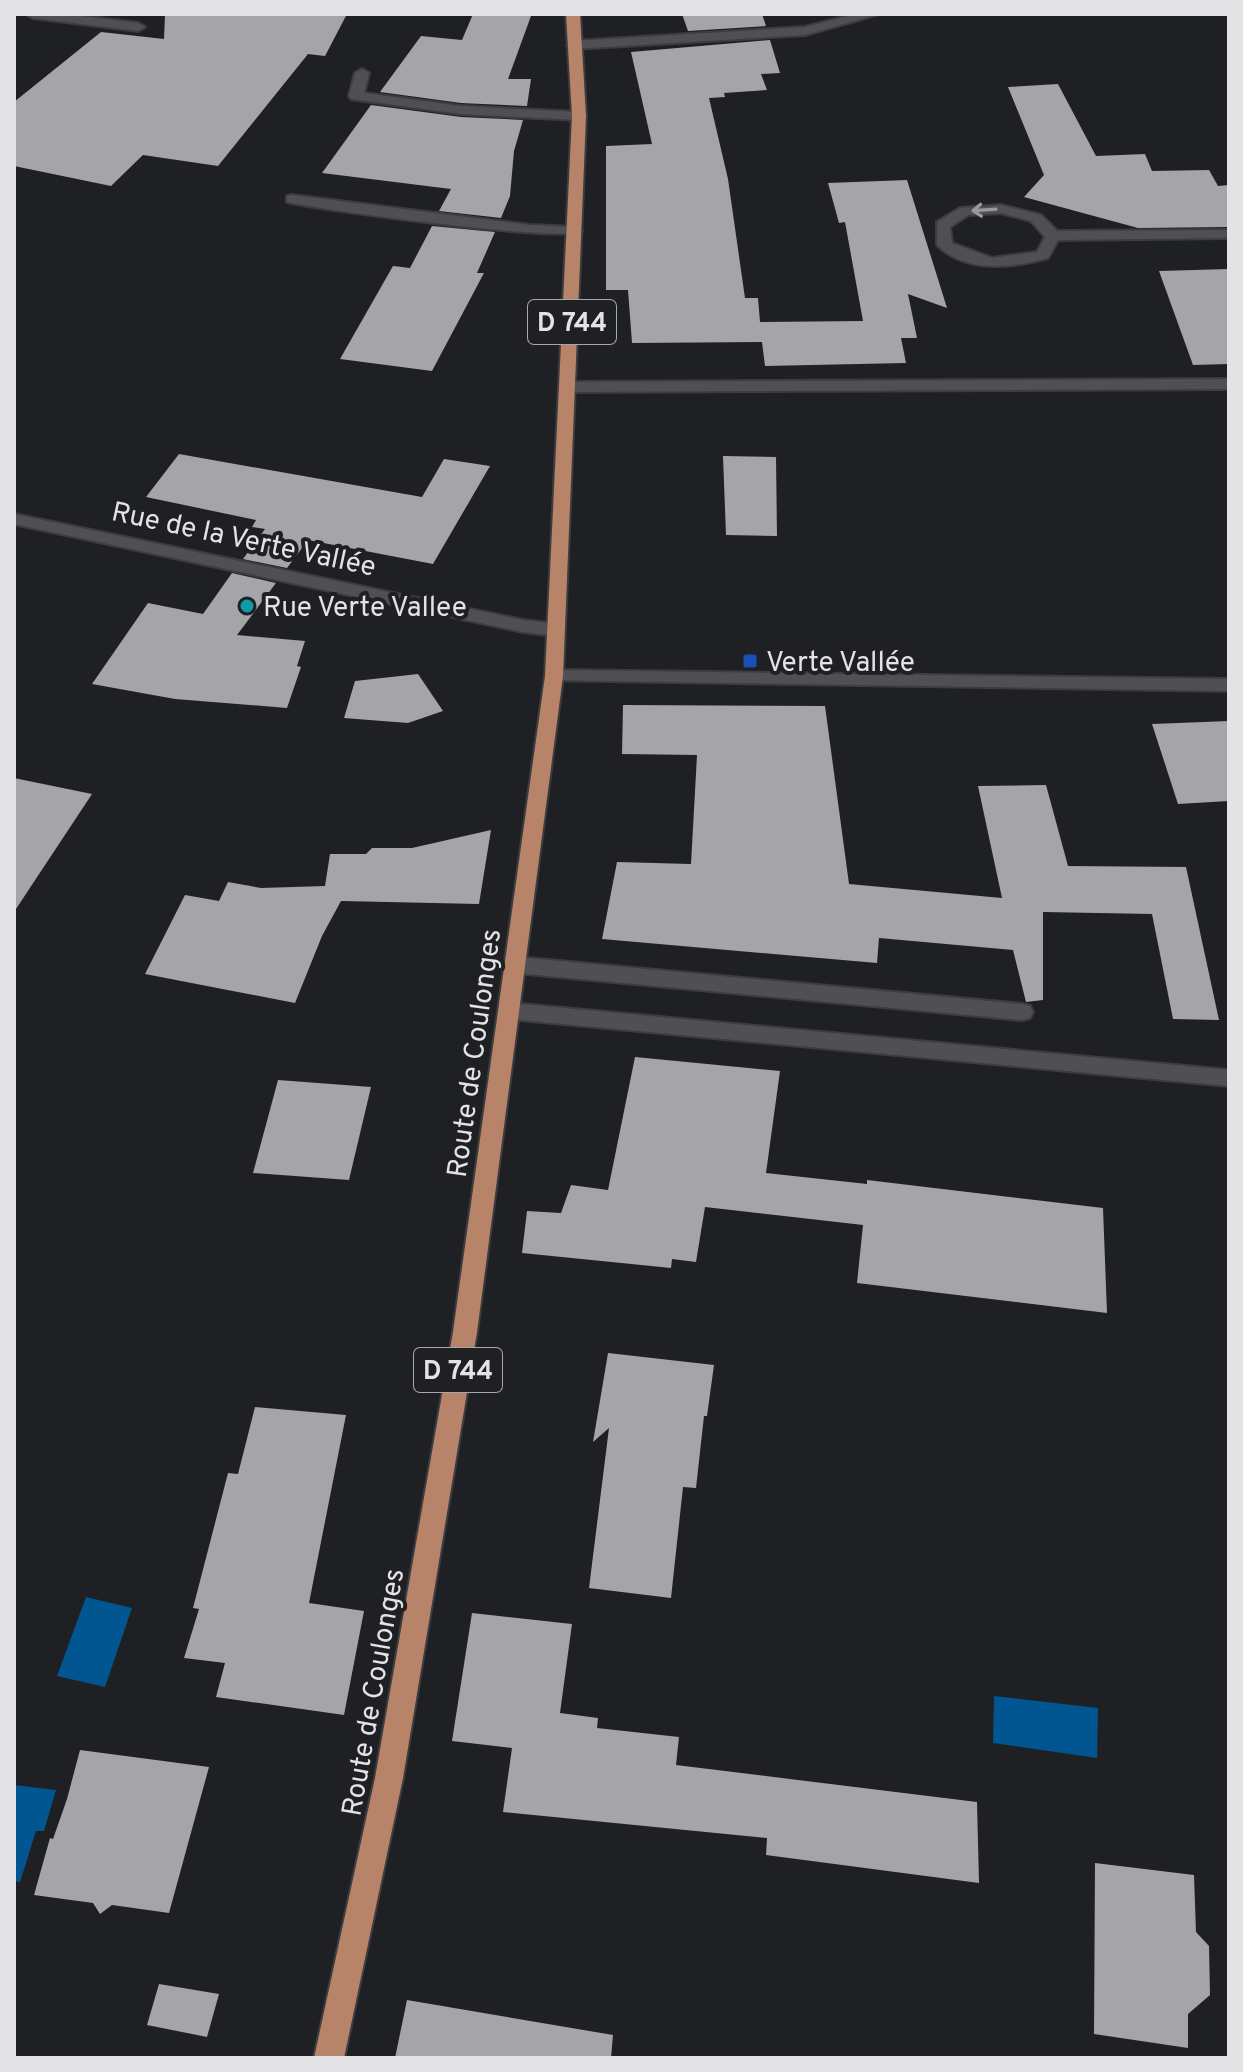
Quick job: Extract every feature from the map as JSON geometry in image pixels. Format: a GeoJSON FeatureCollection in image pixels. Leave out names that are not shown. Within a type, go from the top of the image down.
{"type":"FeatureCollection","features":[{"type":"Feature","properties":{"kind":"main road","name":"Route de Coulonges"},"geometry":{"type":"LineString","coordinates":[[329,2058],[389,1778],[465,1332],[554,676],[579,116],[573,14]]}},
{"type":"Feature","properties":{"kind":"street"},"geometry":{"type":"LineString","coordinates":[[33,14],[138,27]]}},
{"type":"Feature","properties":{"kind":"street"},"geometry":{"type":"LineString","coordinates":[[574,45],[805,31],[872,14]]}},
{"type":"Feature","properties":{"kind":"street"},"geometry":{"type":"LineString","coordinates":[[362,73],[356,96],[461,110],[579,116]]}},
{"type":"Feature","properties":{"kind":"street"},"geometry":{"type":"LineString","coordinates":[[292,199],[530,229],[575,231]]}},
{"type":"Feature","properties":{"kind":"street"},"geometry":{"type":"LineString","coordinates":[[1053,236],[1043,255],[1011,264],[985,262],[972,260],[945,245],[942,225],[965,211],[1001,209],[1036,218],[1053,236],[1229,234]]}},
{"type":"Feature","properties":{"kind":"street"},"geometry":{"type":"LineString","coordinates":[[569,387],[1229,384]]}},
{"type":"Feature","properties":{"kind":"street","name":"Rue de la Verte Vallée"},"geometry":{"type":"LineString","coordinates":[[14,519],[523,626],[556,630]]}},
{"type":"Feature","properties":{"kind":"street"},"geometry":{"type":"LineString","coordinates":[[554,676],[1229,685]]}},
{"type":"Feature","properties":{"kind":"street"},"geometry":{"type":"LineString","coordinates":[[516,965],[1022,1012]]}},
{"type":"Feature","properties":{"kind":"street"},"geometry":{"type":"LineString","coordinates":[[510,1011],[1229,1078]]}},
{"type":"Feature","properties":{"kind":"water"},"geometry":{"type":"Polygon","coordinates":[[[86,1597],[132,1608],[105,1687],[57,1676],[86,1597]]]}},
{"type":"Feature","properties":{"kind":"water"},"geometry":{"type":"Polygon","coordinates":[[[994,1696],[1098,1708],[1097,1758],[993,1743],[994,1696]]]}},
{"type":"Feature","properties":{"kind":"water"},"geometry":{"type":"Polygon","coordinates":[[[14,1785],[56,1790],[44,1831],[36,1831],[20,1882],[14,1881],[14,1785]]]}},
{"type":"Feature","properties":{"kind":"building"},"geometry":{"type":"Polygon","coordinates":[[[165,14],[347,14],[325,56],[308,54],[218,166],[143,155],[111,186],[14,166],[14,102],[101,32],[164,39],[165,14]]]}},
{"type":"Feature","properties":{"kind":"building"},"geometry":{"type":"Polygon","coordinates":[[[473,14],[531,16],[508,79],[531,79],[527,106],[461,103],[380,92],[421,36],[462,40],[473,14]]]}},
{"type":"Feature","properties":{"kind":"building"},"geometry":{"type":"Polygon","coordinates":[[[682,14],[762,14],[766,26],[688,31],[682,14]]]}},
{"type":"Feature","properties":{"kind":"building"},"geometry":{"type":"Polygon","coordinates":[[[770,40],[780,73],[761,74],[767,90],[724,93],[725,97],[709,98],[728,179],[745,298],[758,298],[760,322],[863,321],[845,222],[839,223],[828,183],[907,180],[947,308],[908,294],[917,338],[901,338],[906,363],[765,366],[762,342],[632,343],[628,290],[606,290],[606,146],[652,144],[631,52],[770,40]]]}},
{"type":"Feature","properties":{"kind":"building"},"geometry":{"type":"Polygon","coordinates":[[[1058,84],[1096,156],[1145,154],[1152,171],[1209,170],[1218,186],[1229,185],[1229,227],[1138,228],[1024,197],[1044,175],[1008,87],[1058,84]]]}},
{"type":"Feature","properties":{"kind":"building"},"geometry":{"type":"Polygon","coordinates":[[[371,105],[461,117],[523,120],[514,151],[510,196],[501,218],[439,211],[451,189],[322,173],[371,105]]]}},
{"type":"Feature","properties":{"kind":"building"},"geometry":{"type":"Polygon","coordinates":[[[432,226],[495,232],[477,273],[484,273],[432,371],[340,359],[393,266],[410,268],[432,226]]]}},
{"type":"Feature","properties":{"kind":"building"},"geometry":{"type":"Polygon","coordinates":[[[1229,269],[1229,364],[1193,365],[1159,271],[1229,269]]]}},
{"type":"Feature","properties":{"kind":"building"},"geometry":{"type":"Polygon","coordinates":[[[179,454],[422,497],[444,459],[490,466],[433,564],[308,540],[287,568],[243,559],[265,529],[252,527],[256,520],[146,497],[179,454]]]}},
{"type":"Feature","properties":{"kind":"building"},"geometry":{"type":"Polygon","coordinates":[[[723,456],[776,457],[777,536],[726,535],[723,456]]]}},
{"type":"Feature","properties":{"kind":"building"},"geometry":{"type":"Polygon","coordinates":[[[232,573],[276,583],[237,635],[305,641],[297,666],[301,667],[287,708],[175,699],[92,684],[148,603],[203,614],[232,573]]]}},
{"type":"Feature","properties":{"kind":"building"},"geometry":{"type":"Polygon","coordinates":[[[418,674],[443,711],[408,723],[344,718],[355,681],[418,674]]]}},
{"type":"Feature","properties":{"kind":"building"},"geometry":{"type":"Polygon","coordinates":[[[623,705],[825,706],[849,884],[1002,898],[978,786],[1046,785],[1068,866],[1186,867],[1219,1020],[1173,1019],[1152,914],[1043,912],[1043,1000],[1026,1002],[1013,950],[879,938],[877,963],[602,939],[617,862],[691,864],[697,755],[622,754],[623,705]]]}},
{"type":"Feature","properties":{"kind":"building"},"geometry":{"type":"Polygon","coordinates":[[[1229,721],[1229,801],[1178,804],[1152,724],[1229,721]]]}},
{"type":"Feature","properties":{"kind":"building"},"geometry":{"type":"Polygon","coordinates":[[[14,778],[92,794],[14,912],[14,778]]]}},
{"type":"Feature","properties":{"kind":"building"},"geometry":{"type":"Polygon","coordinates":[[[491,830],[479,904],[341,901],[322,936],[295,1003],[145,974],[185,895],[219,901],[228,882],[261,888],[325,886],[330,854],[366,854],[372,848],[412,848],[491,830]]]}},
{"type":"Feature","properties":{"kind":"building"},"geometry":{"type":"Polygon","coordinates":[[[635,1057],[780,1071],[766,1173],[867,1184],[867,1180],[1103,1208],[1107,1313],[857,1283],[863,1225],[705,1207],[696,1262],[672,1259],[671,1268],[522,1253],[527,1211],[561,1213],[571,1185],[608,1190],[635,1057]]]}},
{"type":"Feature","properties":{"kind":"building"},"geometry":{"type":"Polygon","coordinates":[[[278,1080],[371,1087],[349,1180],[253,1173],[278,1080]]]}},
{"type":"Feature","properties":{"kind":"building"},"geometry":{"type":"Polygon","coordinates":[[[608,1353],[714,1365],[707,1416],[704,1416],[696,1488],[683,1487],[671,1598],[589,1588],[609,1428],[593,1442],[608,1353]]]}},
{"type":"Feature","properties":{"kind":"building"},"geometry":{"type":"Polygon","coordinates":[[[255,1407],[346,1415],[309,1603],[364,1611],[344,1715],[216,1697],[225,1663],[184,1658],[199,1609],[193,1608],[228,1473],[238,1474],[255,1407]]]}},
{"type":"Feature","properties":{"kind":"building"},"geometry":{"type":"Polygon","coordinates":[[[472,1613],[572,1624],[560,1713],[598,1718],[597,1728],[679,1737],[676,1765],[977,1802],[979,1883],[766,1855],[767,1838],[503,1812],[512,1748],[452,1741],[472,1613]]]}},
{"type":"Feature","properties":{"kind":"building"},"geometry":{"type":"Polygon","coordinates":[[[80,1750],[209,1767],[169,1913],[112,1905],[100,1914],[93,1903],[34,1895],[50,1838],[53,1839],[67,1799],[80,1750]]]}},
{"type":"Feature","properties":{"kind":"building"},"geometry":{"type":"Polygon","coordinates":[[[1095,1863],[1194,1875],[1196,1932],[1209,1946],[1210,1995],[1188,2014],[1188,2048],[1094,2034],[1095,1863]]]}},
{"type":"Feature","properties":{"kind":"building"},"geometry":{"type":"Polygon","coordinates":[[[159,1984],[219,1994],[207,2037],[147,2025],[159,1984]]]}},
{"type":"Feature","properties":{"kind":"building"},"geometry":{"type":"Polygon","coordinates":[[[407,2000],[613,2035],[611,2058],[395,2058],[407,2000]]]}},
{"type":"Feature","properties":{"kind":"place","name":"Rue Verte Vallee"},"geometry":{"type":"Point","coordinates":[247,606]}},
{"type":"Feature","properties":{"kind":"place","name":"Verte Vallée"},"geometry":{"type":"Point","coordinates":[750,661]}}]}
